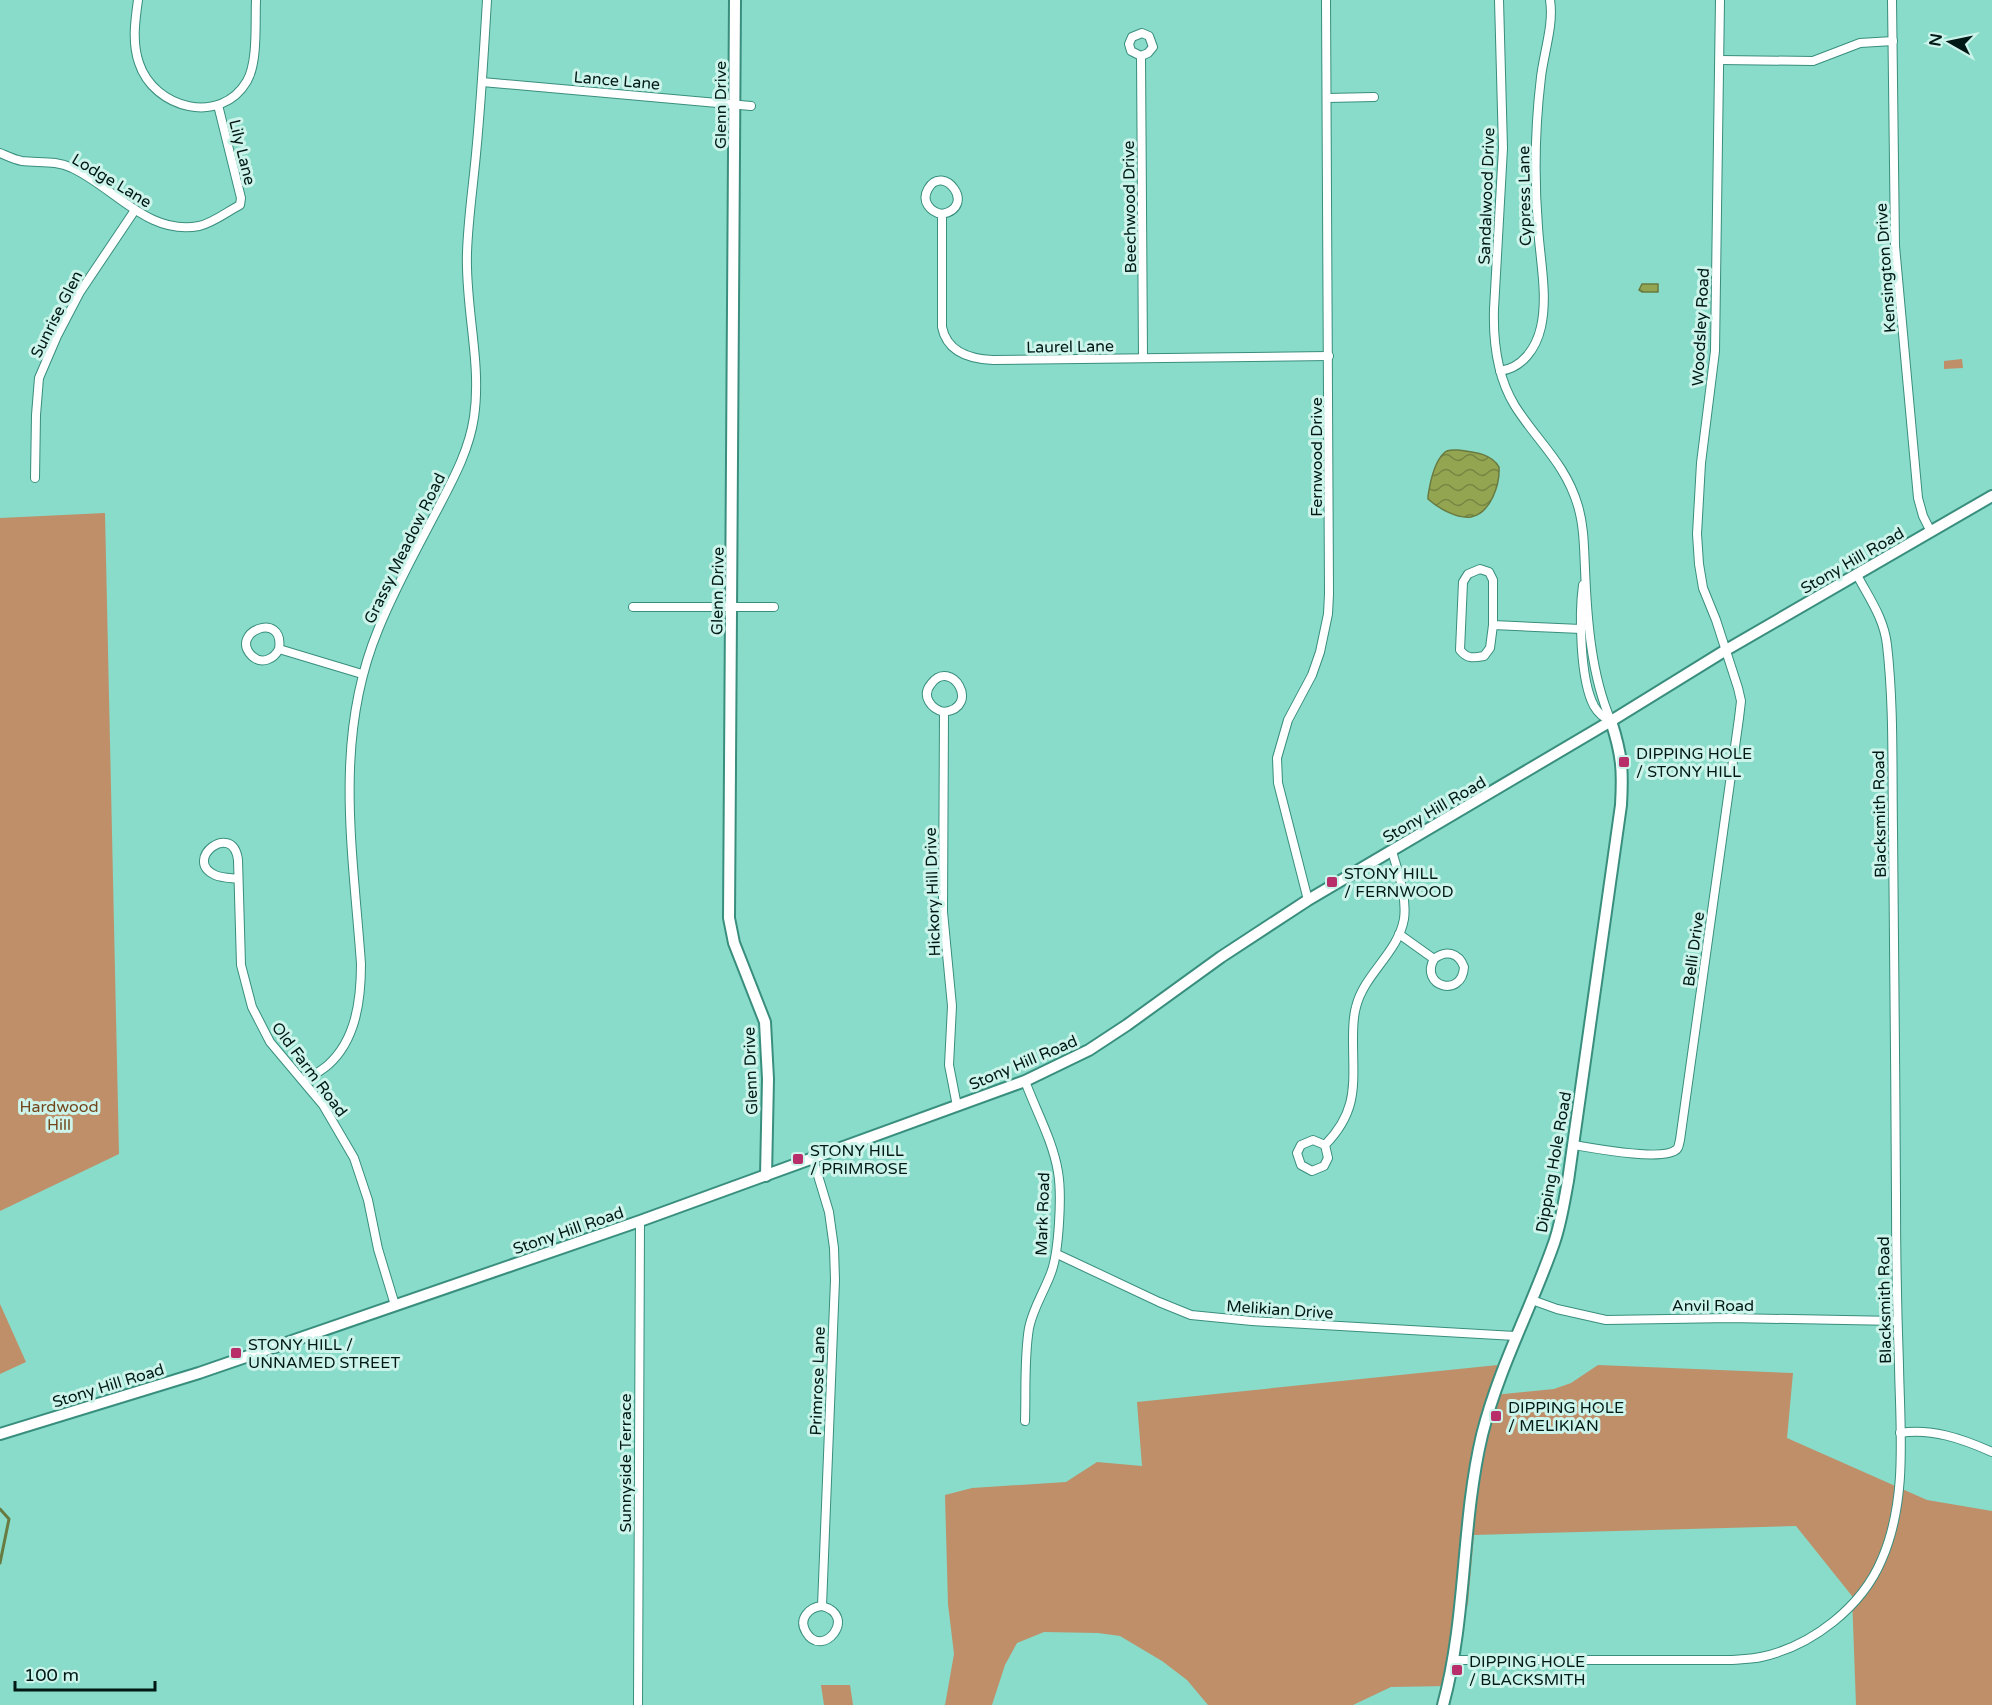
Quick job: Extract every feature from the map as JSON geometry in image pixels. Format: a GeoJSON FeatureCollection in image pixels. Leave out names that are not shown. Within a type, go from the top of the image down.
{"type":"FeatureCollection","features":[{"type":"Feature","properties":{"kind":"main road","name":"Glenn Drive"},"geometry":{"type":"LineString","coordinates":[[735,0],[729,918],[734,943],[765,1022],[768,1078],[766,1176]]}},
{"type":"Feature","properties":{"kind":"main road","name":"Stony Hill Road"},"geometry":{"type":"LineString","coordinates":[[0,1434],[199,1373],[640,1221],[1025,1082],[1089,1050],[1221,957],[1308,900],[1611,721],[1726,650],[1992,496]]}},
{"type":"Feature","properties":{"kind":"main road","name":"Dipping Hole Road"},"geometry":{"type":"LineString","coordinates":[[1443,1705],[1459,1616],[1467,1520],[1476,1465],[1498,1379],[1554,1241],[1568,1181],[1621,805],[1623,767],[1620,748],[1611,721]]}},
{"type":"Feature","properties":{"kind":"street"},"geometry":{"type":"LineString","coordinates":[[138,0],[134,28],[135,45],[144,74],[170,101],[204,108],[218,105],[235,97],[247,81],[253,68],[256,0]]}},
{"type":"Feature","properties":{"kind":"street","name":"Grassy Meadow Road"},"geometry":{"type":"LineString","coordinates":[[304,1081],[328,1065],[341,1050],[357,1011],[361,990],[349,761],[352,724],[362,674],[387,608],[461,463],[471,432],[476,398],[466,278],[487,0]]}},
{"type":"Feature","properties":{"kind":"street","name":"Fernwood Drive"},"geometry":{"type":"LineString","coordinates":[[1308,900],[1278,783],[1277,758],[1288,720],[1320,652],[1328,614],[1330,568],[1326,0]]}},
{"type":"Feature","properties":{"kind":"street","name":"Sandalwood Drive"},"geometry":{"type":"LineString","coordinates":[[1499,0],[1503,148],[1493,332],[1500,371],[1507,391],[1523,417],[1553,454],[1569,482],[1581,520],[1585,571]]}},
{"type":"Feature","properties":{"kind":"street","name":"Cypress Lane"},"geometry":{"type":"LineString","coordinates":[[1500,371],[1511,369],[1523,361],[1536,340],[1543,318],[1544,299],[1539,258],[1536,153],[1540,88],[1550,19],[1550,0]]}},
{"type":"Feature","properties":{"kind":"street","name":"Woodsley Road"},"geometry":{"type":"LineString","coordinates":[[1720,0],[1715,351],[1701,463],[1697,534],[1703,588],[1726,650]]}},
{"type":"Feature","properties":{"kind":"street","name":"Kensington Drive"},"geometry":{"type":"LineString","coordinates":[[1892,0],[1895,246],[1918,498],[1931,532]]}},
{"type":"Feature","properties":{"kind":"street"},"geometry":{"type":"LineString","coordinates":[[1719,60],[1813,61],[1860,43],[1893,41]]}},
{"type":"Feature","properties":{"kind":"street","name":"Beechwood Drive"},"geometry":{"type":"LineString","coordinates":[[1141,56],[1143,358]]}},
{"type":"Feature","properties":{"kind":"street","name":"Lance Lane"},"geometry":{"type":"LineString","coordinates":[[482,82],[751,106]]}},
{"type":"Feature","properties":{"kind":"street"},"geometry":{"type":"LineString","coordinates":[[1327,98],[1374,97]]}},
{"type":"Feature","properties":{"kind":"street","name":"Lily Lane"},"geometry":{"type":"LineString","coordinates":[[218,105],[241,198],[240,205]]}},
{"type":"Feature","properties":{"kind":"street","name":"Lodge Lane"},"geometry":{"type":"LineString","coordinates":[[0,153],[20,161],[47,161],[71,167],[135,210],[153,220],[175,227],[200,225],[240,205]]}},
{"type":"Feature","properties":{"kind":"street"},"geometry":{"type":"LineString","coordinates":[[939,181],[950,183],[958,196],[955,206],[942,214],[932,210],[926,201],[927,191],[939,181]]}},
{"type":"Feature","properties":{"kind":"street","name":"Sunrise Glen"},"geometry":{"type":"LineString","coordinates":[[35,478],[39,378],[57,336],[80,292],[135,210]]}},
{"type":"Feature","properties":{"kind":"street","name":"Laurel Lane"},"geometry":{"type":"LineString","coordinates":[[942,214],[942,327],[944,336],[955,350],[979,359],[1329,356]]}},
{"type":"Feature","properties":{"kind":"street"},"geometry":{"type":"LineString","coordinates":[[1480,569],[1489,572],[1493,580],[1493,625],[1490,648],[1484,656],[1472,658],[1464,656],[1460,650],[1463,582],[1468,574],[1480,569]]}},
{"type":"Feature","properties":{"kind":"street"},"geometry":{"type":"LineString","coordinates":[[1585,571],[1581,603],[1583,660],[1591,698],[1597,711],[1611,721]]}},
{"type":"Feature","properties":{"kind":"street"},"geometry":{"type":"LineString","coordinates":[[1585,571],[1599,690],[1611,721]]}},
{"type":"Feature","properties":{"kind":"street","name":"Blacksmith Road"},"geometry":{"type":"LineString","coordinates":[[1452,1660],[1732,1660],[1762,1657],[1810,1638],[1830,1625],[1867,1586],[1882,1561],[1892,1530],[1899,1489],[1900,1433],[1889,669],[1884,625],[1857,575]]}},
{"type":"Feature","properties":{"kind":"street"},"geometry":{"type":"LineString","coordinates":[[633,607],[774,607]]}},
{"type":"Feature","properties":{"kind":"street"},"geometry":{"type":"LineString","coordinates":[[1493,625],[1581,629]]}},
{"type":"Feature","properties":{"kind":"street"},"geometry":{"type":"LineString","coordinates":[[268,628],[277,634],[279,649],[272,658],[267,660],[256,658],[248,650],[247,639],[253,630],[268,628]]}},
{"type":"Feature","properties":{"kind":"street"},"geometry":{"type":"LineString","coordinates":[[279,649],[362,674]]}},
{"type":"Feature","properties":{"kind":"street","name":"Belli Drive"},"geometry":{"type":"LineString","coordinates":[[1574,1145],[1654,1155],[1669,1153],[1677,1149],[1680,1140],[1741,701],[1726,650]]}},
{"type":"Feature","properties":{"kind":"street"},"geometry":{"type":"LineString","coordinates":[[949,677],[958,683],[962,694],[959,705],[955,709],[944,712],[933,708],[927,697],[927,691],[933,681],[949,677]]}},
{"type":"Feature","properties":{"kind":"street","name":"Hickory Hill Drive"},"geometry":{"type":"LineString","coordinates":[[944,712],[943,920],[952,1006],[949,1065],[957,1106]]}},
{"type":"Feature","properties":{"kind":"street","name":"Old Farm Road"},"geometry":{"type":"LineString","coordinates":[[238,879],[219,876],[209,871],[205,856],[211,846],[226,843],[235,850],[238,860],[241,965],[247,994],[263,1031],[323,1105],[354,1158],[368,1200],[378,1249],[394,1305]]}},
{"type":"Feature","properties":{"kind":"street"},"geometry":{"type":"LineString","coordinates":[[1325,1145],[1343,1123],[1352,1099],[1356,1004],[1363,988],[1399,934],[1404,918],[1404,899],[1392,851]]}},
{"type":"Feature","properties":{"kind":"street"},"geometry":{"type":"LineString","coordinates":[[1399,934],[1434,959]]}},
{"type":"Feature","properties":{"kind":"street"},"geometry":{"type":"LineString","coordinates":[[1444,953],[1452,953],[1459,957],[1464,968],[1461,979],[1453,986],[1439,984],[1431,973],[1434,959],[1444,953]]}},
{"type":"Feature","properties":{"kind":"street","name":"Mark Road"},"geometry":{"type":"LineString","coordinates":[[1025,1082],[1053,1152],[1059,1175],[1057,1254],[1029,1327],[1025,1421]]}},
{"type":"Feature","properties":{"kind":"street"},"geometry":{"type":"LineString","coordinates":[[1313,1140],[1325,1145],[1328,1158],[1324,1166],[1312,1171],[1301,1166],[1297,1157],[1301,1145],[1313,1140]]}},
{"type":"Feature","properties":{"kind":"street","name":"Primrose Lane"},"geometry":{"type":"LineString","coordinates":[[813,1159],[829,1212],[834,1248],[835,1280],[822,1606]]}},
{"type":"Feature","properties":{"kind":"street","name":"Sunnyside Terrace"},"geometry":{"type":"LineString","coordinates":[[638,1705],[640,1221]]}},
{"type":"Feature","properties":{"kind":"street","name":"Melikian Drive"},"geometry":{"type":"LineString","coordinates":[[1057,1254],[1191,1315],[1252,1321],[1515,1336]]}},
{"type":"Feature","properties":{"kind":"street","name":"Anvil Road"},"geometry":{"type":"LineString","coordinates":[[1532,1300],[1557,1309],[1606,1320],[1731,1318],[1897,1321]]}},
{"type":"Feature","properties":{"kind":"street"},"geometry":{"type":"LineString","coordinates":[[1900,1433],[1927,1432],[1947,1436],[1992,1452]]}},
{"type":"Feature","properties":{"kind":"street"},"geometry":{"type":"LineString","coordinates":[[822,1606],[828,1607],[836,1615],[837,1626],[832,1636],[822,1641],[811,1638],[804,1629],[803,1623],[811,1609],[822,1606]]}},
{"type":"Feature","properties":{"kind":"green space"},"geometry":{"type":"Polygon","coordinates":[[[1962,359],[1963,368],[1944,369],[1944,361],[1962,359]]]}},
{"type":"Feature","properties":{"kind":"green space","name":"Hardwood Hill"},"geometry":{"type":"Polygon","coordinates":[[[105,513],[119,1154],[0,1211],[0,518],[105,513]]]}},
{"type":"Feature","properties":{"kind":"green space"},"geometry":{"type":"Polygon","coordinates":[[[0,1304],[26,1362],[0,1374],[0,1304]]]}},
{"type":"Feature","properties":{"kind":"green space"},"geometry":{"type":"Polygon","coordinates":[[[1498,1365],[1494,1395],[1554,1389],[1571,1383],[1598,1365],[1793,1373],[1787,1438],[1927,1500],[1992,1511],[1992,1705],[1856,1705],[1852,1596],[1796,1526],[1474,1535],[1468,1603],[1448,1686],[1391,1687],[1353,1705],[1208,1705],[1187,1680],[1162,1661],[1120,1636],[1098,1633],[1044,1632],[1017,1643],[1005,1665],[992,1705],[945,1705],[954,1654],[948,1604],[945,1495],[972,1488],[1066,1482],[1097,1462],[1142,1466],[1137,1402],[1498,1365]]]}},
{"type":"Feature","properties":{"kind":"green space"},"geometry":{"type":"Polygon","coordinates":[[[821,1685],[850,1685],[853,1705],[824,1705],[821,1685]]]}},
{"type":"Feature","properties":{"kind":"water"},"geometry":{"type":"Polygon","coordinates":[[[1642,284],[1658,284],[1658,292],[1642,292],[1639,290],[1642,284]]]}},
{"type":"Feature","properties":{"kind":"water"},"geometry":{"type":"Polygon","coordinates":[[[1458,450],[1486,456],[1496,462],[1499,467],[1493,497],[1484,510],[1471,517],[1448,512],[1428,499],[1431,479],[1441,457],[1447,451],[1458,450]]]}},
{"type":"Feature","properties":{"kind":"waterway"},"geometry":{"type":"LineString","coordinates":[[0,1509],[9,1519],[0,1563]]}},
{"type":"Feature","properties":{"kind":"place","name":"DIPPING HOLE / STONY HILL"},"geometry":{"type":"Point","coordinates":[1624,762]}},
{"type":"Feature","properties":{"kind":"place","name":"STONY HILL / FERNWOOD"},"geometry":{"type":"Point","coordinates":[1332,882]}},
{"type":"Feature","properties":{"kind":"place","name":"STONY HILL / PRIMROSE"},"geometry":{"type":"Point","coordinates":[798,1159]}},
{"type":"Feature","properties":{"kind":"place","name":"STONY HILL / UNNAMED STREET"},"geometry":{"type":"Point","coordinates":[236,1353]}},
{"type":"Feature","properties":{"kind":"place","name":"DIPPING HOLE / MELIKIAN"},"geometry":{"type":"Point","coordinates":[1496,1416]}},
{"type":"Feature","properties":{"kind":"place","name":"DIPPING HOLE / BLACKSMITH"},"geometry":{"type":"Point","coordinates":[1457,1670]}}]}
